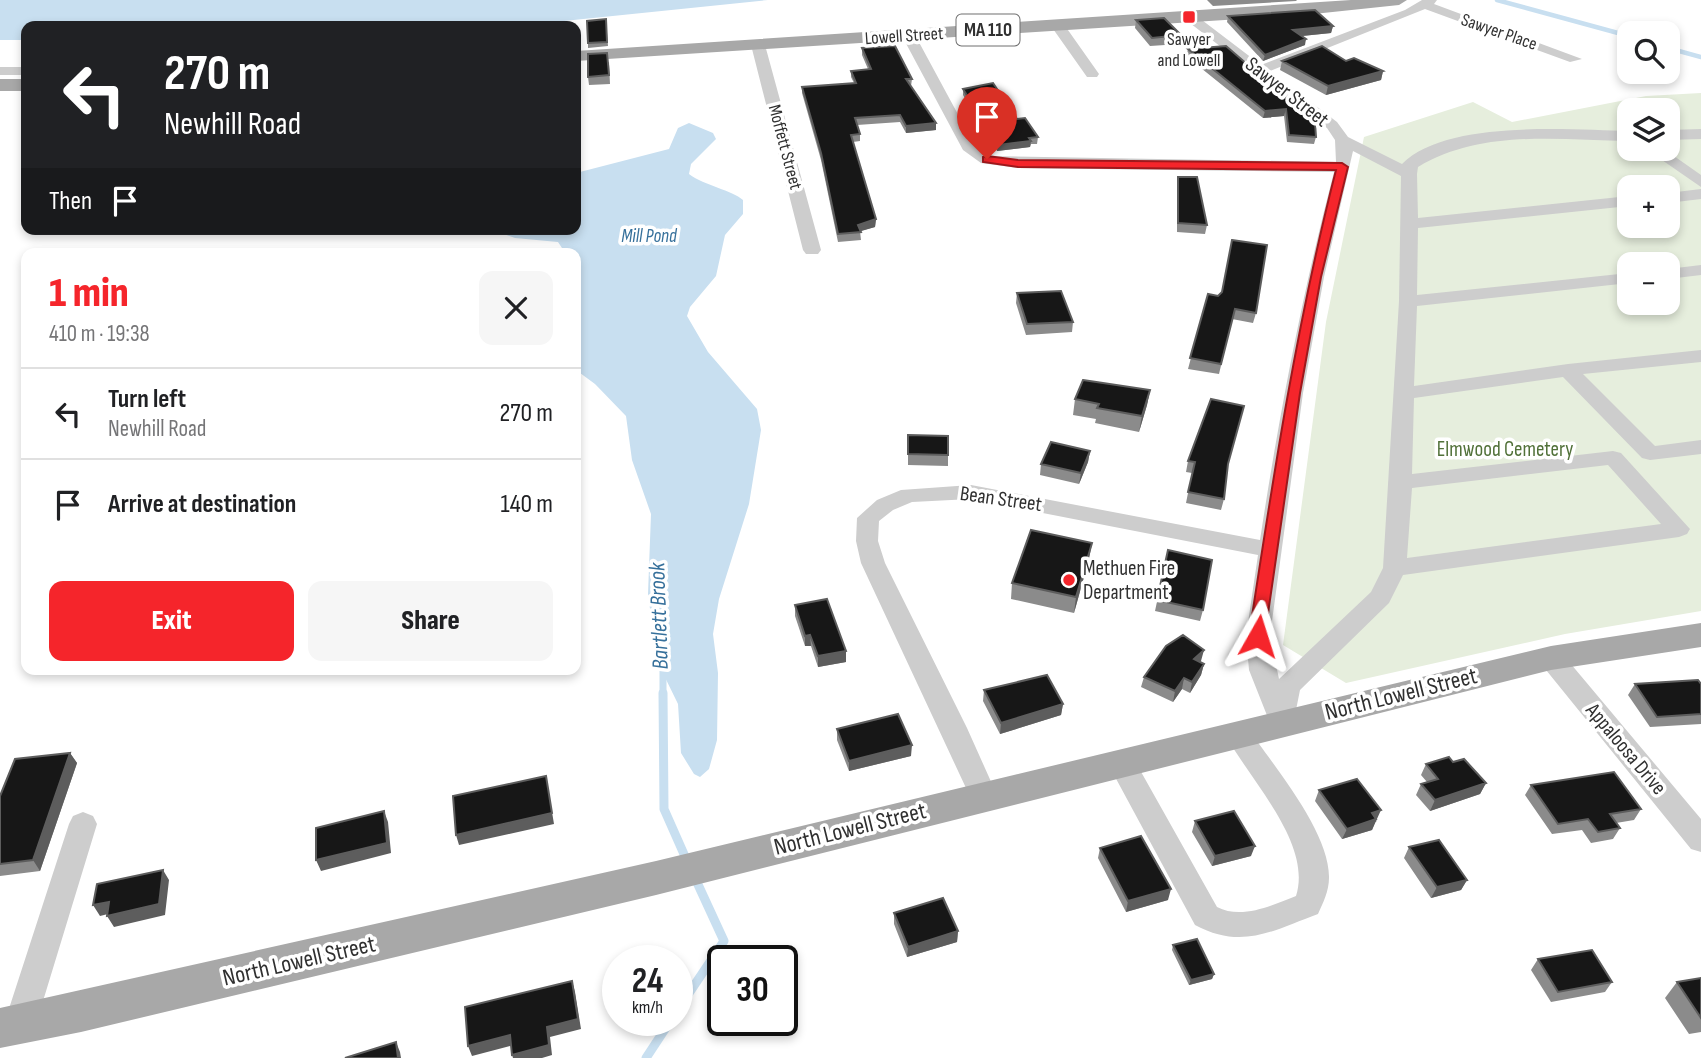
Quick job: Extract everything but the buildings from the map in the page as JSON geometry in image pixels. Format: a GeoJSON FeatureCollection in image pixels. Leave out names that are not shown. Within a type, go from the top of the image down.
{"type":"FeatureCollection","features":[{"type":"Feature","properties":{"kind":"main road","name":"Lowell Street"},"geometry":{"type":"LineString","coordinates":[[581,56],[1344,7],[1399,0]]}},
{"type":"Feature","properties":{"kind":"main road"},"geometry":{"type":"LineString","coordinates":[[0,85],[21,85]]}},
{"type":"Feature","properties":{"kind":"main road","name":"North Lowell Street"},"geometry":{"type":"LineString","coordinates":[[10,1026],[720,862],[983,795],[1551,658],[1701,635]]}},
{"type":"Feature","properties":{"kind":"street"},"geometry":{"type":"LineString","coordinates":[[1260,70],[1410,13],[1427,2]]}},
{"type":"Feature","properties":{"kind":"street","name":"Sawyer Place"},"geometry":{"type":"LineString","coordinates":[[1427,2],[1575,59]]}},
{"type":"Feature","properties":{"kind":"street","name":"Sawyer Street"},"geometry":{"type":"LineString","coordinates":[[1189,17],[1332,125],[1343,140],[1346,155],[1302,345],[1258,636],[1262,670],[1283,723]]}},
{"type":"Feature","properties":{"kind":"street"},"geometry":{"type":"LineString","coordinates":[[1058,26],[1092,74]]}},
{"type":"Feature","properties":{"kind":"street"},"geometry":{"type":"LineString","coordinates":[[909,36],[968,148],[987,159],[1018,163],[1342,167]]}},
{"type":"Feature","properties":{"kind":"street","name":"Moffett Street"},"geometry":{"type":"LineString","coordinates":[[758,45],[812,250]]}},
{"type":"Feature","properties":{"kind":"street"},"geometry":{"type":"LineString","coordinates":[[1324,46],[1348,57]]}},
{"type":"Feature","properties":{"kind":"street"},"geometry":{"type":"LineString","coordinates":[[0,71],[21,71]]}},
{"type":"Feature","properties":{"kind":"street"},"geometry":{"type":"LineString","coordinates":[[1680,135],[1701,134]]}},
{"type":"Feature","properties":{"kind":"street"},"geometry":{"type":"LineString","coordinates":[[1283,723],[1288,686],[1381,597],[1395,568],[1408,301],[1410,165],[1424,154],[1476,139],[1506,135],[1617,136]]}},
{"type":"Feature","properties":{"kind":"street"},"geometry":{"type":"LineString","coordinates":[[1343,140],[1409,174]]}},
{"type":"Feature","properties":{"kind":"street"},"geometry":{"type":"LineString","coordinates":[[1672,161],[1701,181]]}},
{"type":"Feature","properties":{"kind":"street"},"geometry":{"type":"LineString","coordinates":[[1680,197],[1701,194]]}},
{"type":"Feature","properties":{"kind":"street"},"geometry":{"type":"LineString","coordinates":[[1410,224],[1617,202]]}},
{"type":"Feature","properties":{"kind":"street"},"geometry":{"type":"LineString","coordinates":[[1680,273],[1701,270]]}},
{"type":"Feature","properties":{"kind":"street"},"geometry":{"type":"LineString","coordinates":[[1408,301],[1617,279]]}},
{"type":"Feature","properties":{"kind":"street"},"geometry":{"type":"LineString","coordinates":[[1404,393],[1568,370],[1701,356]]}},
{"type":"Feature","properties":{"kind":"street"},"geometry":{"type":"LineString","coordinates":[[1568,370],[1650,453]]}},
{"type":"Feature","properties":{"kind":"street"},"geometry":{"type":"LineString","coordinates":[[1401,482],[1701,447]]}},
{"type":"Feature","properties":{"kind":"street"},"geometry":{"type":"LineString","coordinates":[[1395,568],[1679,529],[1613,458]]}},
{"type":"Feature","properties":{"kind":"street","name":"Bean Street"},"geometry":{"type":"LineString","coordinates":[[983,795],[954,728],[873,563],[867,541],[868,518],[885,505],[909,495],[971,492],[1271,550]]}},
{"type":"Feature","properties":{"kind":"street","name":"Appaloosa Drive"},"geometry":{"type":"LineString","coordinates":[[1551,658],[1701,840]]}},
{"type":"Feature","properties":{"kind":"street"},"geometry":{"type":"LineString","coordinates":[[1121,762],[1206,916],[1216,922],[1239,928],[1307,905],[1314,891],[1314,866],[1298,830],[1238,734]]}},
{"type":"Feature","properties":{"kind":"street"},"geometry":{"type":"LineString","coordinates":[[10,1026],[83,824]]}},
{"type":"Feature","properties":{"kind":"green space","name":"Elmwood Cemetery"},"geometry":{"type":"Polygon","coordinates":[[[1701,93],[1701,611],[1565,634],[1346,683],[1283,645],[1326,322],[1364,137],[1473,102],[1512,122],[1617,102],[1617,161],[1680,161],[1680,98],[1636,98],[1701,93]]]}},
{"type":"Feature","properties":{"kind":"water"},"geometry":{"type":"Polygon","coordinates":[[[0,0],[768,0],[564,21],[21,21],[21,40],[0,40],[0,0]]]}},
{"type":"Feature","properties":{"kind":"water","name":"Mill Pond"},"geometry":{"type":"Polygon","coordinates":[[[689,123],[713,133],[716,139],[691,164],[689,174],[743,200],[743,214],[725,235],[716,276],[690,307],[687,316],[708,352],[757,409],[761,430],[749,504],[719,599],[713,634],[718,673],[717,740],[709,769],[700,777],[694,774],[681,753],[678,704],[657,661],[648,594],[651,514],[632,460],[626,416],[581,374],[581,248],[562,248],[558,242],[506,235],[581,235],[581,172],[669,149],[678,128],[689,123]]]}},
{"type":"Feature","properties":{"kind":"waterway"},"geometry":{"type":"LineString","coordinates":[[1497,0],[1617,33]]}},
{"type":"Feature","properties":{"kind":"waterway"},"geometry":{"type":"LineString","coordinates":[[1680,51],[1701,57]]}},
{"type":"Feature","properties":{"kind":"waterway","name":"Bartlett Brook"},"geometry":{"type":"LineString","coordinates":[[663,665],[663,693]]}},
{"type":"Feature","properties":{"kind":"waterway","name":"Bartlett Brook"},"geometry":{"type":"LineString","coordinates":[[663,693],[664,809],[687,861]]}},
{"type":"Feature","properties":{"kind":"waterway","name":"Bartlett Brook"},"geometry":{"type":"LineString","coordinates":[[693,987],[724,941],[695,878]]}},
{"type":"Feature","properties":{"kind":"waterway","name":"Bartlett Brook"},"geometry":{"type":"LineString","coordinates":[[646,1058],[660,1036]]}},
{"type":"Feature","properties":{"kind":"place","name":"Sawyer and Lowell"},"geometry":{"type":"Point","coordinates":[1189,17]}},
{"type":"Feature","properties":{"kind":"place","name":"Methuen Fire Department"},"geometry":{"type":"Point","coordinates":[1069,580]}},
{"type":"Feature","properties":{"kind":"route"},"geometry":{"type":"LineString","coordinates":[[987,159],[1002,163],[1342,167],[1315,277],[1293,393],[1258,636]]}}]}
